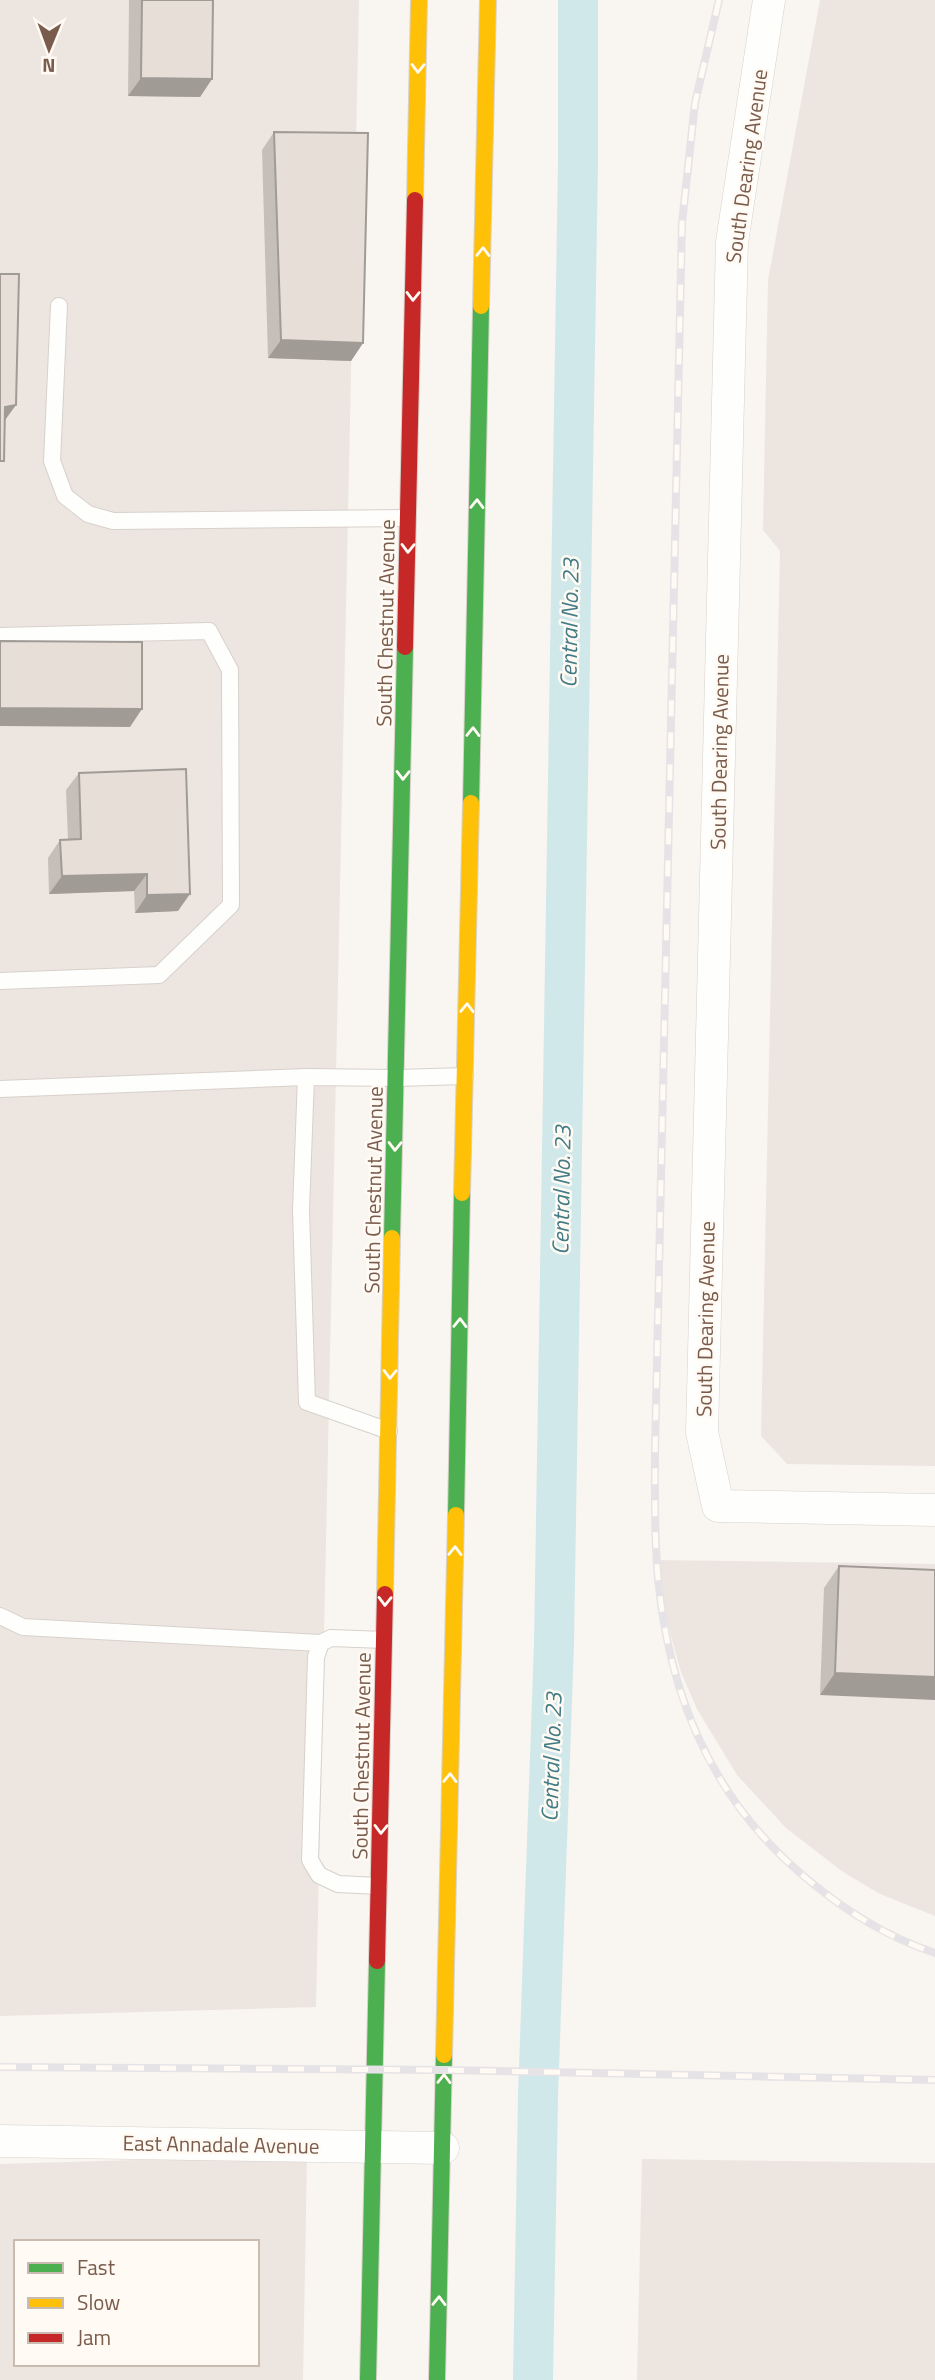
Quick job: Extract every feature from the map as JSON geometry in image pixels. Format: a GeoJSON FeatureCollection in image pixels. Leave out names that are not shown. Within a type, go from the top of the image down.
{"type":"FeatureCollection","features":[{"type":"Feature","properties":{"kind":"main road","name":"South Chestnut Avenue"},"geometry":{"type":"LineString","coordinates":[[368,2380],[419,0]]}},
{"type":"Feature","properties":{"kind":"main road"},"geometry":{"type":"LineString","coordinates":[[437,2380],[488,0]]}},
{"type":"Feature","properties":{"kind":"street","name":"South Dearing Avenue"},"geometry":{"type":"LineString","coordinates":[[769,0],[732,242],[702,1432],[718,1506],[935,1510]]}},
{"type":"Feature","properties":{"kind":"street","name":"East Annadale Avenue"},"geometry":{"type":"LineString","coordinates":[[0,2141],[443,2148]]}},
{"type":"Feature","properties":{"kind":"lane"},"geometry":{"type":"LineString","coordinates":[[59,306],[52,461],[65,496],[88,514],[113,521],[408,518]]}},
{"type":"Feature","properties":{"kind":"lane"},"geometry":{"type":"LineString","coordinates":[[0,636],[209,631],[230,670],[232,905],[159,975],[0,981]]}},
{"type":"Feature","properties":{"kind":"lane"},"geometry":{"type":"LineString","coordinates":[[0,1089],[306,1077],[465,1076]]}},
{"type":"Feature","properties":{"kind":"lane"},"geometry":{"type":"LineString","coordinates":[[306,1077],[301,1210],[307,1402],[389,1431]]}},
{"type":"Feature","properties":{"kind":"lane"},"geometry":{"type":"LineString","coordinates":[[0,1616],[23,1627],[321,1643],[331,1638],[384,1640]]}},
{"type":"Feature","properties":{"kind":"lane"},"geometry":{"type":"LineString","coordinates":[[321,1643],[316,1657],[310,1860],[319,1875],[338,1884],[379,1886]]}},
{"type":"Feature","properties":{"kind":"shaded area"},"geometry":{"type":"Polygon","coordinates":[[[0,0],[359,0],[316,2007],[0,2016],[0,0]]]}},
{"type":"Feature","properties":{"kind":"shaded area"},"geometry":{"type":"Polygon","coordinates":[[[820,0],[935,0],[935,1466],[787,1464],[761,1436],[780,551],[763,530],[768,280],[820,0]]]}},
{"type":"Feature","properties":{"kind":"shaded area"},"geometry":{"type":"Polygon","coordinates":[[[655,1560],[935,1564],[935,1916],[880,1894],[843,1872],[786,1828],[737,1775],[697,1709],[681,1672],[660,1596],[655,1560]]]}},
{"type":"Feature","properties":{"kind":"shaded area"},"geometry":{"type":"Polygon","coordinates":[[[307,2155],[303,2380],[0,2380],[0,2164],[307,2155]]]}},
{"type":"Feature","properties":{"kind":"shaded area"},"geometry":{"type":"Polygon","coordinates":[[[642,2159],[935,2163],[935,2380],[637,2380],[642,2159]]]}},
{"type":"Feature","properties":{"kind":"building"},"geometry":{"type":"Polygon","coordinates":[[[142,0],[213,0],[212,79],[141,78],[142,0]]]}},
{"type":"Feature","properties":{"kind":"building"},"geometry":{"type":"Polygon","coordinates":[[[274,132],[368,133],[363,343],[281,340],[274,132]]]}},
{"type":"Feature","properties":{"kind":"building"},"geometry":{"type":"Polygon","coordinates":[[[0,274],[19,274],[16,405],[5,407],[4,461],[0,461],[0,274]]]}},
{"type":"Feature","properties":{"kind":"building"},"geometry":{"type":"Polygon","coordinates":[[[0,641],[142,642],[142,709],[0,708],[0,641]]]}},
{"type":"Feature","properties":{"kind":"building"},"geometry":{"type":"Polygon","coordinates":[[[186,769],[190,894],[147,895],[147,874],[62,876],[60,840],[81,839],[79,773],[186,769]]]}},
{"type":"Feature","properties":{"kind":"building"},"geometry":{"type":"Polygon","coordinates":[[[839,1566],[935,1570],[935,1677],[835,1673],[839,1566]]]}},
{"type":"Feature","properties":{"kind":"waterway","name":"Central No. 23"},"geometry":{"type":"LineString","coordinates":[[533,2380],[538,2096],[554,1644],[578,162],[578,0]]}},
{"type":"Feature","properties":{"kind":"railway"},"geometry":{"type":"LineString","coordinates":[[719,0],[695,103],[682,223],[655,1451],[658,1578],[672,1662],[684,1702],[699,1740],[718,1776],[741,1810],[768,1842],[830,1897],[880,1929],[935,1953]]}},
{"type":"Feature","properties":{"kind":"railway"},"geometry":{"type":"LineString","coordinates":[[0,2067],[444,2070],[935,2080]]}},
{"type":"Feature","properties":{"kind":"traffic: fast"},"geometry":{"type":"LineString","coordinates":[[471,803],[481,306]]}},
{"type":"Feature","properties":{"kind":"traffic: fast"},"geometry":{"type":"LineString","coordinates":[[392,1238],[405,647]]}},
{"type":"Feature","properties":{"kind":"traffic: fast"},"geometry":{"type":"LineString","coordinates":[[456,1515],[462,1193]]}},
{"type":"Feature","properties":{"kind":"traffic: fast"},"geometry":{"type":"LineString","coordinates":[[368,2380],[377,1961]]}},
{"type":"Feature","properties":{"kind":"traffic: fast"},"geometry":{"type":"LineString","coordinates":[[437,2380],[444,2055]]}},
{"type":"Feature","properties":{"kind":"traffic: slow"},"geometry":{"type":"LineString","coordinates":[[415,200],[419,0]]}},
{"type":"Feature","properties":{"kind":"traffic: slow"},"geometry":{"type":"LineString","coordinates":[[481,306],[488,0]]}},
{"type":"Feature","properties":{"kind":"traffic: slow"},"geometry":{"type":"LineString","coordinates":[[462,1193],[471,803]]}},
{"type":"Feature","properties":{"kind":"traffic: slow"},"geometry":{"type":"LineString","coordinates":[[385,1594],[392,1238]]}},
{"type":"Feature","properties":{"kind":"traffic: slow"},"geometry":{"type":"LineString","coordinates":[[444,2055],[456,1515]]}},
{"type":"Feature","properties":{"kind":"traffic: jam"},"geometry":{"type":"LineString","coordinates":[[405,647],[415,200]]}},
{"type":"Feature","properties":{"kind":"traffic: jam"},"geometry":{"type":"LineString","coordinates":[[377,1961],[385,1594]]}}]}
